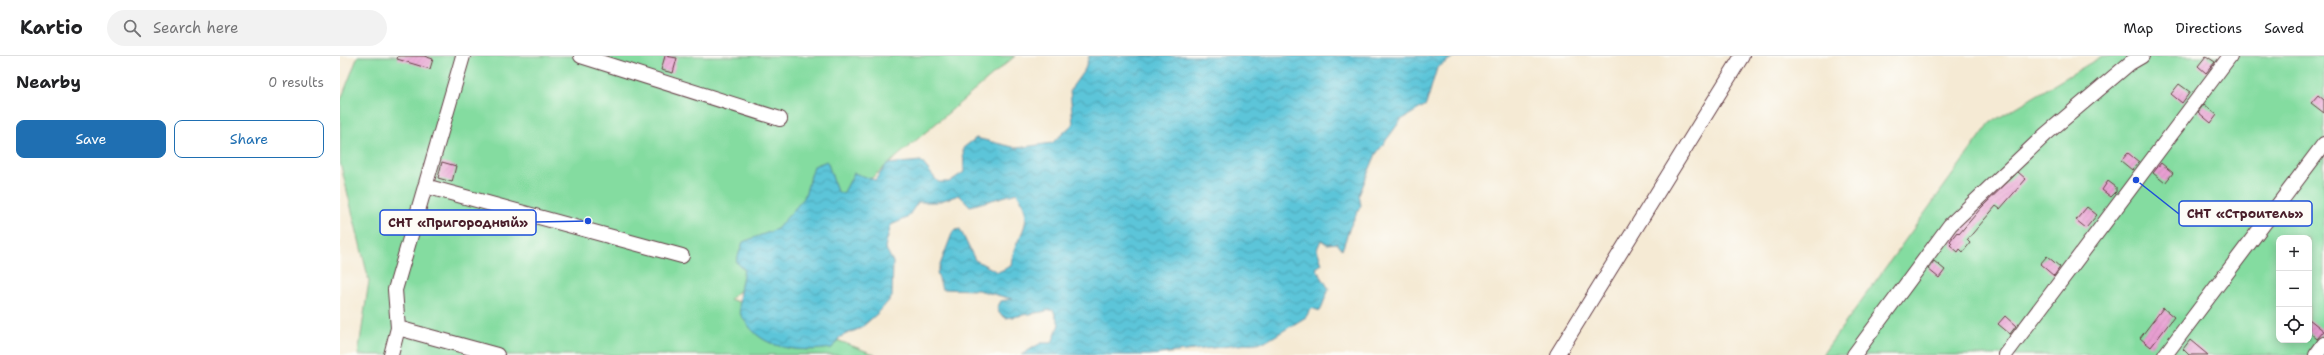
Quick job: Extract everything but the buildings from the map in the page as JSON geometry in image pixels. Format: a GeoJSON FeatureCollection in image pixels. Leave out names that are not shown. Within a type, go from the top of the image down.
{"type":"FeatureCollection","features":[{"type":"Feature","properties":{"kind":"street"},"geometry":{"type":"LineString","coordinates":[[391,355],[398,328],[395,290],[463,56]]}},
{"type":"Feature","properties":{"kind":"street"},"geometry":{"type":"LineString","coordinates":[[581,56],[780,119]]}},
{"type":"Feature","properties":{"kind":"street"},"geometry":{"type":"LineString","coordinates":[[1557,355],[1742,56]]}},
{"type":"Feature","properties":{"kind":"street"},"geometry":{"type":"LineString","coordinates":[[1854,355],[1950,225],[2046,134],[2130,63],[2142,56]]}},
{"type":"Feature","properties":{"kind":"street"},"geometry":{"type":"LineString","coordinates":[[2005,355],[2230,56]]}},
{"type":"Feature","properties":{"kind":"street"},"geometry":{"type":"LineString","coordinates":[[2165,355],[2324,144]]}},
{"type":"Feature","properties":{"kind":"street"},"geometry":{"type":"LineString","coordinates":[[425,186],[682,256]]}},
{"type":"Feature","properties":{"kind":"street"},"geometry":{"type":"LineString","coordinates":[[398,328],[497,355]]}},
{"type":"Feature","properties":{"kind":"street"},"geometry":{"type":"LineString","coordinates":[[2316,355],[2324,344]]}},
{"type":"Feature","properties":{"kind":"green space"},"geometry":{"type":"Polygon","coordinates":[[[358,56],[1015,56],[730,299],[876,355],[358,355],[369,281],[340,162],[340,102],[358,56]]]}},
{"type":"Feature","properties":{"kind":"green space"},"geometry":{"type":"Polygon","coordinates":[[[2102,56],[2324,56],[2324,355],[1822,355],[1990,123],[2102,56]]]}},
{"type":"Feature","properties":{"kind":"water"},"geometry":{"type":"Polygon","coordinates":[[[1089,56],[1455,56],[1437,68],[1426,105],[1401,120],[1376,154],[1359,195],[1361,205],[1350,227],[1342,250],[1337,243],[1327,244],[1321,240],[1317,249],[1322,264],[1316,268],[1329,289],[1320,311],[1311,308],[1306,317],[1265,342],[1150,355],[1021,355],[1041,343],[1052,343],[1059,324],[1053,310],[1006,318],[999,313],[997,308],[1001,301],[1012,299],[978,290],[942,289],[937,273],[953,231],[960,229],[975,260],[998,272],[1011,266],[1016,246],[1023,230],[1026,214],[1017,193],[970,206],[959,195],[937,202],[918,202],[907,218],[891,225],[885,247],[893,262],[892,297],[879,312],[861,328],[840,337],[832,348],[810,350],[786,348],[775,345],[756,334],[744,320],[739,307],[739,301],[744,269],[736,262],[743,242],[777,229],[804,198],[814,166],[827,161],[837,191],[843,194],[854,173],[875,180],[887,164],[921,161],[938,182],[949,182],[964,172],[963,148],[976,138],[1017,148],[1052,143],[1073,124],[1070,90],[1085,69],[1089,56]]]}},
{"type":"Feature","properties":{"kind":"place","name":"СНТ «Строитель»"},"geometry":{"type":"Point","coordinates":[2136,180]}},
{"type":"Feature","properties":{"kind":"place","name":"СНТ «Пригородный»"},"geometry":{"type":"Point","coordinates":[588,221]}}]}
